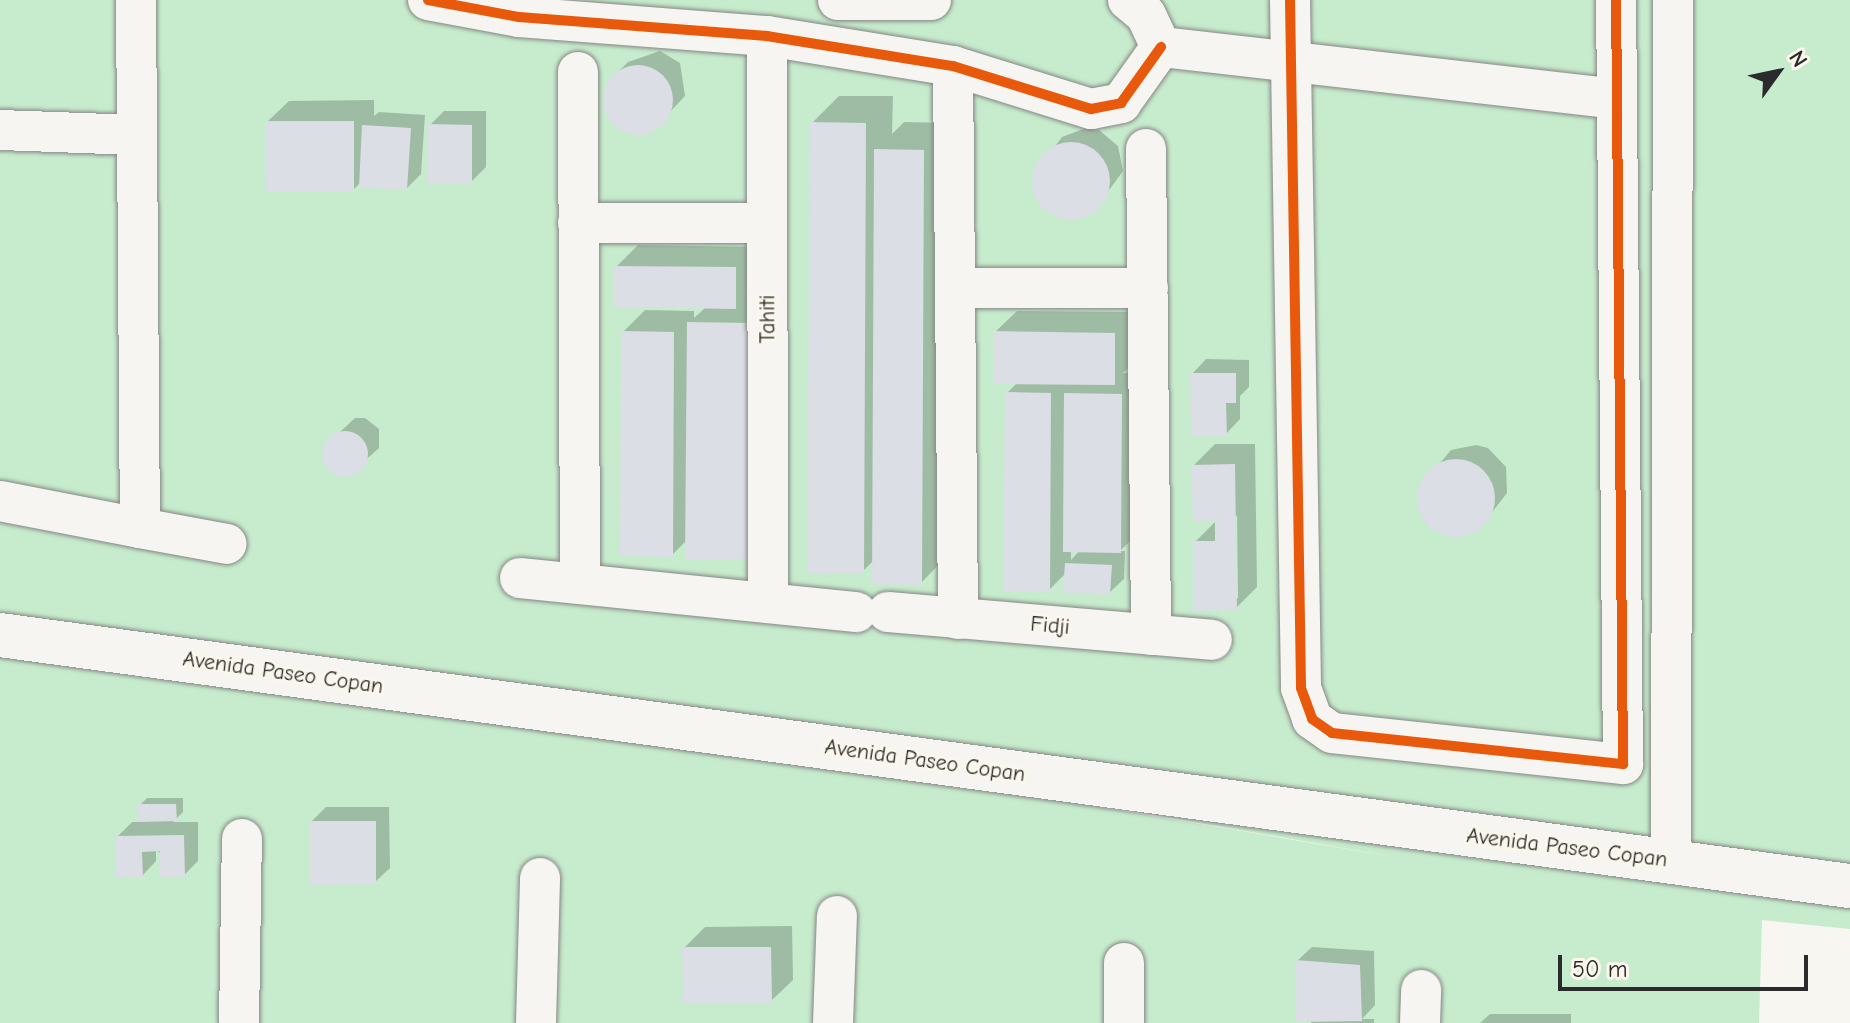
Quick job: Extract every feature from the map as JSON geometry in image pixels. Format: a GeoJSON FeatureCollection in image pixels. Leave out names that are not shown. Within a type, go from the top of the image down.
{"type":"FeatureCollection","features":[{"type":"Feature","properties":{"kind":"main road","name":"Avenida Paseo Copan"},"geometry":{"type":"LineString","coordinates":[[0,635],[1850,886]]}},
{"type":"Feature","properties":{"kind":"street"},"geometry":{"type":"LineString","coordinates":[[136,0],[140,528]]}},
{"type":"Feature","properties":{"kind":"street"},"geometry":{"type":"LineString","coordinates":[[428,0],[519,17],[767,36],[953,66],[1091,109],[1121,103],[1161,47]]}},
{"type":"Feature","properties":{"kind":"street"},"geometry":{"type":"LineString","coordinates":[[838,0],[931,0]]}},
{"type":"Feature","properties":{"kind":"street"},"geometry":{"type":"LineString","coordinates":[[1128,0],[1146,15],[1161,47]]}},
{"type":"Feature","properties":{"kind":"street"},"geometry":{"type":"LineString","coordinates":[[1290,0],[1301,688],[1312,719],[1332,733],[1623,764],[1616,0]]}},
{"type":"Feature","properties":{"kind":"street"},"geometry":{"type":"LineString","coordinates":[[1671,861],[1673,0]]}},
{"type":"Feature","properties":{"kind":"street","name":"Tahiti"},"geometry":{"type":"LineString","coordinates":[[767,36],[768,603]]}},
{"type":"Feature","properties":{"kind":"street"},"geometry":{"type":"LineString","coordinates":[[1161,47],[1616,99]]}},
{"type":"Feature","properties":{"kind":"street"},"geometry":{"type":"LineString","coordinates":[[953,66],[958,619]]}},
{"type":"Feature","properties":{"kind":"street"},"geometry":{"type":"LineString","coordinates":[[578,72],[580,584]]}},
{"type":"Feature","properties":{"kind":"street"},"geometry":{"type":"LineString","coordinates":[[0,130],[135,135]]}},
{"type":"Feature","properties":{"kind":"street"},"geometry":{"type":"LineString","coordinates":[[1146,149],[1151,635]]}},
{"type":"Feature","properties":{"kind":"street"},"geometry":{"type":"LineString","coordinates":[[578,223],[767,223]]}},
{"type":"Feature","properties":{"kind":"street"},"geometry":{"type":"LineString","coordinates":[[956,288],[1148,288]]}},
{"type":"Feature","properties":{"kind":"street"},"geometry":{"type":"LineString","coordinates":[[0,501],[227,544]]}},
{"type":"Feature","properties":{"kind":"street","name":"Fidji"},"geometry":{"type":"LineString","coordinates":[[520,578],[768,603],[1212,640]]}},
{"type":"Feature","properties":{"kind":"street"},"geometry":{"type":"LineString","coordinates":[[239,1023],[242,839]]}},
{"type":"Feature","properties":{"kind":"street"},"geometry":{"type":"LineString","coordinates":[[536,1023],[540,878]]}},
{"type":"Feature","properties":{"kind":"street"},"geometry":{"type":"LineString","coordinates":[[833,1023],[837,916]]}},
{"type":"Feature","properties":{"kind":"street"},"geometry":{"type":"LineString","coordinates":[[1124,963],[1124,1023]]}},
{"type":"Feature","properties":{"kind":"green space"},"geometry":{"type":"Polygon","coordinates":[[[0,0],[1850,0],[1850,929],[1762,920],[1759,1023],[0,1023],[0,620],[1411,860],[0,613],[0,0]]]}},
{"type":"Feature","properties":{"kind":"building"},"geometry":{"type":"Polygon","coordinates":[[[631,65],[645,65],[667,80],[673,100],[671,113],[663,125],[645,135],[631,135],[609,120],[603,107],[603,93],[618,71],[631,65]]]}},
{"type":"Feature","properties":{"kind":"building"},"geometry":{"type":"Polygon","coordinates":[[[265,121],[354,121],[354,192],[266,192],[265,121]]]}},
{"type":"Feature","properties":{"kind":"building"},"geometry":{"type":"Polygon","coordinates":[[[810,122],[866,123],[864,573],[807,573],[810,122]]]}},
{"type":"Feature","properties":{"kind":"building"},"geometry":{"type":"Polygon","coordinates":[[[428,124],[472,125],[472,184],[428,183],[428,124]]]}},
{"type":"Feature","properties":{"kind":"building"},"geometry":{"type":"Polygon","coordinates":[[[362,125],[411,128],[407,190],[359,187],[362,125]]]}},
{"type":"Feature","properties":{"kind":"building"},"geometry":{"type":"Polygon","coordinates":[[[1071,142],[1086,145],[1098,154],[1107,166],[1110,181],[1107,196],[1098,208],[1086,217],[1071,220],[1056,217],[1044,208],[1035,196],[1032,181],[1035,166],[1044,154],[1056,145],[1071,142]]]}},
{"type":"Feature","properties":{"kind":"building"},"geometry":{"type":"Polygon","coordinates":[[[874,149],[924,150],[922,585],[872,584],[874,149]]]}},
{"type":"Feature","properties":{"kind":"building"},"geometry":{"type":"Polygon","coordinates":[[[614,266],[736,267],[736,309],[614,307],[614,266]]]}},
{"type":"Feature","properties":{"kind":"building"},"geometry":{"type":"Polygon","coordinates":[[[687,322],[751,323],[749,559],[685,559],[687,322]]]}},
{"type":"Feature","properties":{"kind":"building"},"geometry":{"type":"Polygon","coordinates":[[[621,331],[674,332],[673,557],[620,556],[621,331]]]}},
{"type":"Feature","properties":{"kind":"building"},"geometry":{"type":"Polygon","coordinates":[[[993,331],[1115,333],[1115,385],[993,384],[993,331]]]}},
{"type":"Feature","properties":{"kind":"building"},"geometry":{"type":"Polygon","coordinates":[[[1190,373],[1236,373],[1236,403],[1226,403],[1227,436],[1191,436],[1190,373]]]}},
{"type":"Feature","properties":{"kind":"building"},"geometry":{"type":"Polygon","coordinates":[[[1005,392],[1051,393],[1050,592],[1003,591],[1005,392]]]}},
{"type":"Feature","properties":{"kind":"building"},"geometry":{"type":"Polygon","coordinates":[[[1064,393],[1122,394],[1121,553],[1063,552],[1064,393]]]}},
{"type":"Feature","properties":{"kind":"building"},"geometry":{"type":"Polygon","coordinates":[[[345,431],[361,438],[368,454],[361,470],[345,477],[329,470],[322,454],[329,438],[345,431]]]}},
{"type":"Feature","properties":{"kind":"building"},"geometry":{"type":"Polygon","coordinates":[[[1456,459],[1471,462],[1484,470],[1492,483],[1495,498],[1492,513],[1484,526],[1471,534],[1456,537],[1441,534],[1428,526],[1420,513],[1417,498],[1420,483],[1428,470],[1441,462],[1456,459]]]}},
{"type":"Feature","properties":{"kind":"building"},"geometry":{"type":"Polygon","coordinates":[[[1235,464],[1237,610],[1193,611],[1193,541],[1215,541],[1215,521],[1193,521],[1191,465],[1235,464]]]}},
{"type":"Feature","properties":{"kind":"building"},"geometry":{"type":"Polygon","coordinates":[[[1065,563],[1112,565],[1110,595],[1063,593],[1065,563]]]}},
{"type":"Feature","properties":{"kind":"building"},"geometry":{"type":"Polygon","coordinates":[[[138,804],[176,804],[177,821],[138,822],[138,804]]]}},
{"type":"Feature","properties":{"kind":"building"},"geometry":{"type":"Polygon","coordinates":[[[309,821],[376,821],[376,884],[310,885],[309,821]]]}},
{"type":"Feature","properties":{"kind":"building"},"geometry":{"type":"Polygon","coordinates":[[[184,835],[185,877],[160,877],[160,851],[142,852],[143,878],[116,877],[115,836],[184,835]]]}},
{"type":"Feature","properties":{"kind":"building"},"geometry":{"type":"Polygon","coordinates":[[[682,947],[771,947],[772,1003],[683,1004],[682,947]]]}},
{"type":"Feature","properties":{"kind":"building"},"geometry":{"type":"Polygon","coordinates":[[[1295,960],[1360,965],[1362,1021],[1296,1022],[1295,960]]]}},
{"type":"Feature","properties":{"kind":"cycle path"},"geometry":{"type":"LineString","coordinates":[[428,0],[519,17],[767,36],[953,66],[1091,109],[1121,103],[1161,47]]}},
{"type":"Feature","properties":{"kind":"cycle path"},"geometry":{"type":"LineString","coordinates":[[1290,0],[1301,688],[1312,719],[1332,733],[1623,764],[1616,0]]}}]}
